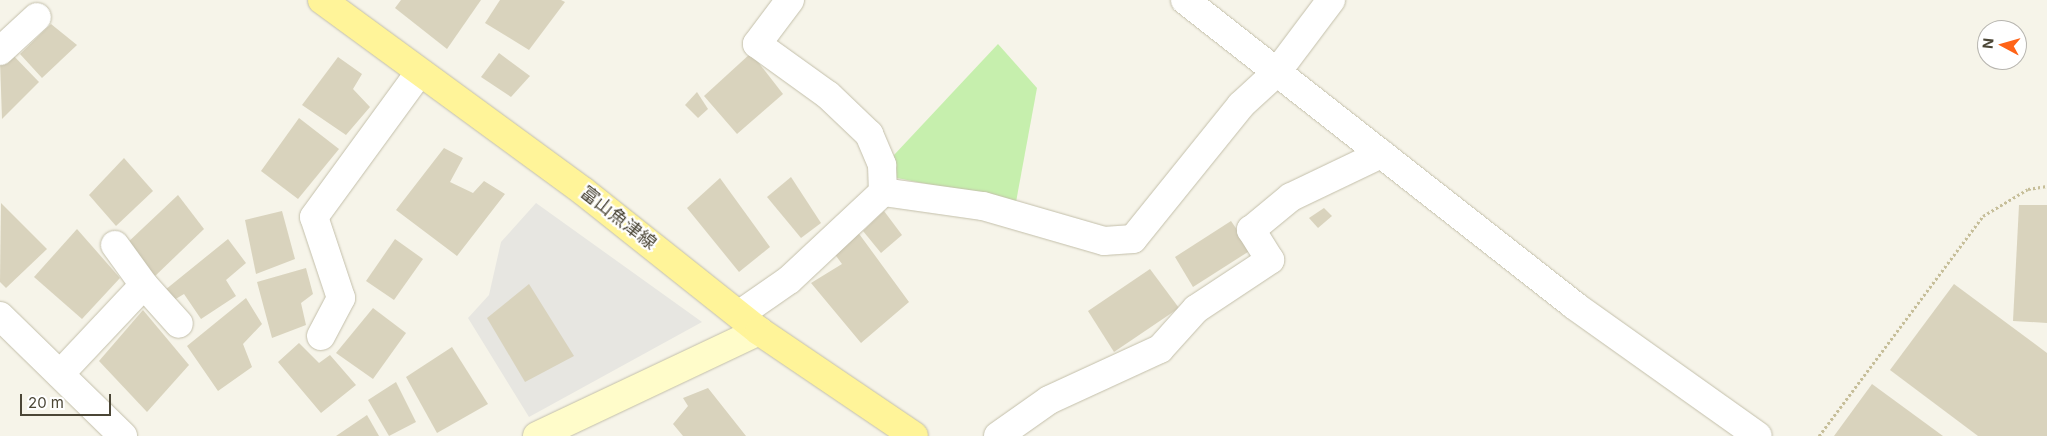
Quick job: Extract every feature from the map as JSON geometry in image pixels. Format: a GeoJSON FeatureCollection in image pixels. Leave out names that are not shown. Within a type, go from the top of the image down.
{"type":"FeatureCollection","features":[{"type":"Feature","properties":{"kind":"main road","name":"富山魚津線"},"geometry":{"type":"LineString","coordinates":[[322,0],[419,73],[583,191],[749,323],[914,436]]}},
{"type":"Feature","properties":{"kind":"street"},"geometry":{"type":"LineString","coordinates":[[537,436],[749,323],[789,280],[883,192],[882,165],[870,134],[828,94],[757,44],[790,0]]}},
{"type":"Feature","properties":{"kind":"street"},"geometry":{"type":"LineString","coordinates":[[1185,0],[1575,306],[1758,436]]}},
{"type":"Feature","properties":{"kind":"street"},"geometry":{"type":"LineString","coordinates":[[883,192],[983,206],[1104,241],[1133,239],[1241,105],[1277,72],[1331,0]]}},
{"type":"Feature","properties":{"kind":"street"},"geometry":{"type":"LineString","coordinates":[[0,51],[37,17]]}},
{"type":"Feature","properties":{"kind":"street"},"geometry":{"type":"LineString","coordinates":[[321,336],[341,298],[314,217],[419,73]]}},
{"type":"Feature","properties":{"kind":"street"},"geometry":{"type":"LineString","coordinates":[[998,436],[1050,400],[1160,349],[1196,309],[1270,260],[1251,230],[1291,197],[1381,154]]}},
{"type":"Feature","properties":{"kind":"street"},"geometry":{"type":"LineString","coordinates":[[115,245],[144,285],[179,324]]}},
{"type":"Feature","properties":{"kind":"street"},"geometry":{"type":"LineString","coordinates":[[60,374],[144,285]]}},
{"type":"Feature","properties":{"kind":"street"},"geometry":{"type":"LineString","coordinates":[[0,316],[123,436]]}},
{"type":"Feature","properties":{"kind":"path"},"geometry":{"type":"LineString","coordinates":[[1819,436],[1983,216],[2028,189],[2047,186]]}},
{"type":"Feature","properties":{"kind":"green space"},"geometry":{"type":"Polygon","coordinates":[[[998,44],[1037,88],[1016,202],[892,177],[894,155],[998,44]]]}},
{"type":"Feature","properties":{"kind":"shaded area"},"geometry":{"type":"Polygon","coordinates":[[[536,203],[702,322],[529,417],[468,318],[489,295],[501,242],[536,203]]]}},
{"type":"Feature","properties":{"kind":"building"},"geometry":{"type":"Polygon","coordinates":[[[401,0],[481,0],[447,49],[395,8],[401,0]]]}},
{"type":"Feature","properties":{"kind":"building"},"geometry":{"type":"Polygon","coordinates":[[[500,0],[561,0],[565,2],[529,50],[485,23],[500,0]]]}},
{"type":"Feature","properties":{"kind":"building"},"geometry":{"type":"Polygon","coordinates":[[[51,24],[77,45],[42,78],[20,54],[51,24]]]}},
{"type":"Feature","properties":{"kind":"building"},"geometry":{"type":"Polygon","coordinates":[[[9,51],[39,82],[2,119],[0,61],[9,51]]]}},
{"type":"Feature","properties":{"kind":"building"},"geometry":{"type":"Polygon","coordinates":[[[499,53],[530,76],[511,97],[481,77],[499,53]]]}},
{"type":"Feature","properties":{"kind":"building"},"geometry":{"type":"Polygon","coordinates":[[[751,53],[783,94],[737,134],[704,96],[751,53]]]}},
{"type":"Feature","properties":{"kind":"building"},"geometry":{"type":"Polygon","coordinates":[[[338,57],[362,74],[353,89],[370,107],[346,135],[302,105],[338,57]]]}},
{"type":"Feature","properties":{"kind":"building"},"geometry":{"type":"Polygon","coordinates":[[[697,92],[708,109],[698,118],[685,105],[697,92]]]}},
{"type":"Feature","properties":{"kind":"building"},"geometry":{"type":"Polygon","coordinates":[[[299,118],[339,149],[298,199],[261,171],[299,118]]]}},
{"type":"Feature","properties":{"kind":"building"},"geometry":{"type":"Polygon","coordinates":[[[444,148],[463,158],[450,182],[473,193],[484,181],[505,194],[457,256],[396,210],[444,148]]]}},
{"type":"Feature","properties":{"kind":"building"},"geometry":{"type":"Polygon","coordinates":[[[124,158],[153,191],[116,226],[89,195],[124,158]]]}},
{"type":"Feature","properties":{"kind":"building"},"geometry":{"type":"Polygon","coordinates":[[[791,177],[821,223],[801,238],[767,197],[791,177]]]}},
{"type":"Feature","properties":{"kind":"building"},"geometry":{"type":"Polygon","coordinates":[[[720,178],[770,247],[739,272],[687,208],[720,178]]]}},
{"type":"Feature","properties":{"kind":"building"},"geometry":{"type":"Polygon","coordinates":[[[178,195],[204,229],[153,278],[125,245],[178,195]]]}},
{"type":"Feature","properties":{"kind":"building"},"geometry":{"type":"Polygon","coordinates":[[[1,203],[47,249],[6,288],[0,282],[1,203]]]}},
{"type":"Feature","properties":{"kind":"building"},"geometry":{"type":"Polygon","coordinates":[[[2019,205],[2047,205],[2047,323],[2013,321],[2019,205]]]}},
{"type":"Feature","properties":{"kind":"building"},"geometry":{"type":"Polygon","coordinates":[[[1324,208],[1332,216],[1318,228],[1309,218],[1324,208]]]}},
{"type":"Feature","properties":{"kind":"building"},"geometry":{"type":"Polygon","coordinates":[[[282,211],[295,259],[256,274],[245,220],[282,211]]]}},
{"type":"Feature","properties":{"kind":"building"},"geometry":{"type":"Polygon","coordinates":[[[884,211],[902,235],[881,253],[863,231],[884,211]]]}},
{"type":"Feature","properties":{"kind":"building"},"geometry":{"type":"Polygon","coordinates":[[[1231,221],[1251,250],[1193,287],[1175,257],[1231,221]]]}},
{"type":"Feature","properties":{"kind":"building"},"geometry":{"type":"Polygon","coordinates":[[[77,229],[120,278],[82,319],[34,277],[77,229]]]}},
{"type":"Feature","properties":{"kind":"building"},"geometry":{"type":"Polygon","coordinates":[[[857,231],[909,302],[861,343],[811,283],[842,264],[831,249],[857,231]]]}},
{"type":"Feature","properties":{"kind":"building"},"geometry":{"type":"Polygon","coordinates":[[[228,239],[246,263],[226,280],[236,296],[201,319],[184,294],[174,300],[165,290],[228,239]]]}},
{"type":"Feature","properties":{"kind":"building"},"geometry":{"type":"Polygon","coordinates":[[[395,239],[423,259],[394,300],[366,281],[395,239]]]}},
{"type":"Feature","properties":{"kind":"building"},"geometry":{"type":"Polygon","coordinates":[[[306,268],[313,294],[301,303],[306,325],[272,338],[257,282],[306,268]]]}},
{"type":"Feature","properties":{"kind":"building"},"geometry":{"type":"Polygon","coordinates":[[[1150,269],[1179,308],[1114,352],[1088,311],[1150,269]]]}},
{"type":"Feature","properties":{"kind":"building"},"geometry":{"type":"Polygon","coordinates":[[[529,284],[574,356],[525,382],[487,318],[529,284]]]}},
{"type":"Feature","properties":{"kind":"building"},"geometry":{"type":"Polygon","coordinates":[[[1954,284],[2047,353],[2047,436],[1978,436],[1890,370],[1954,284]]]}},
{"type":"Feature","properties":{"kind":"building"},"geometry":{"type":"Polygon","coordinates":[[[246,298],[262,324],[243,344],[252,367],[218,391],[187,346],[246,298]]]}},
{"type":"Feature","properties":{"kind":"building"},"geometry":{"type":"Polygon","coordinates":[[[373,308],[406,333],[373,379],[336,353],[373,308]]]}},
{"type":"Feature","properties":{"kind":"building"},"geometry":{"type":"Polygon","coordinates":[[[143,310],[189,365],[147,412],[99,361],[143,310]]]}},
{"type":"Feature","properties":{"kind":"building"},"geometry":{"type":"Polygon","coordinates":[[[299,343],[319,363],[330,355],[356,385],[321,413],[278,362],[299,343]]]}},
{"type":"Feature","properties":{"kind":"building"},"geometry":{"type":"Polygon","coordinates":[[[452,347],[488,404],[437,433],[406,377],[452,347]]]}},
{"type":"Feature","properties":{"kind":"building"},"geometry":{"type":"Polygon","coordinates":[[[396,382],[416,422],[389,436],[368,400],[396,382]]]}},
{"type":"Feature","properties":{"kind":"building"},"geometry":{"type":"Polygon","coordinates":[[[1872,384],[1943,436],[1834,436],[1872,384]]]}},
{"type":"Feature","properties":{"kind":"building"},"geometry":{"type":"Polygon","coordinates":[[[708,388],[746,436],[683,436],[673,424],[688,406],[683,398],[708,388]]]}},
{"type":"Feature","properties":{"kind":"building"},"geometry":{"type":"Polygon","coordinates":[[[367,415],[379,436],[336,436],[367,415]]]}}]}
